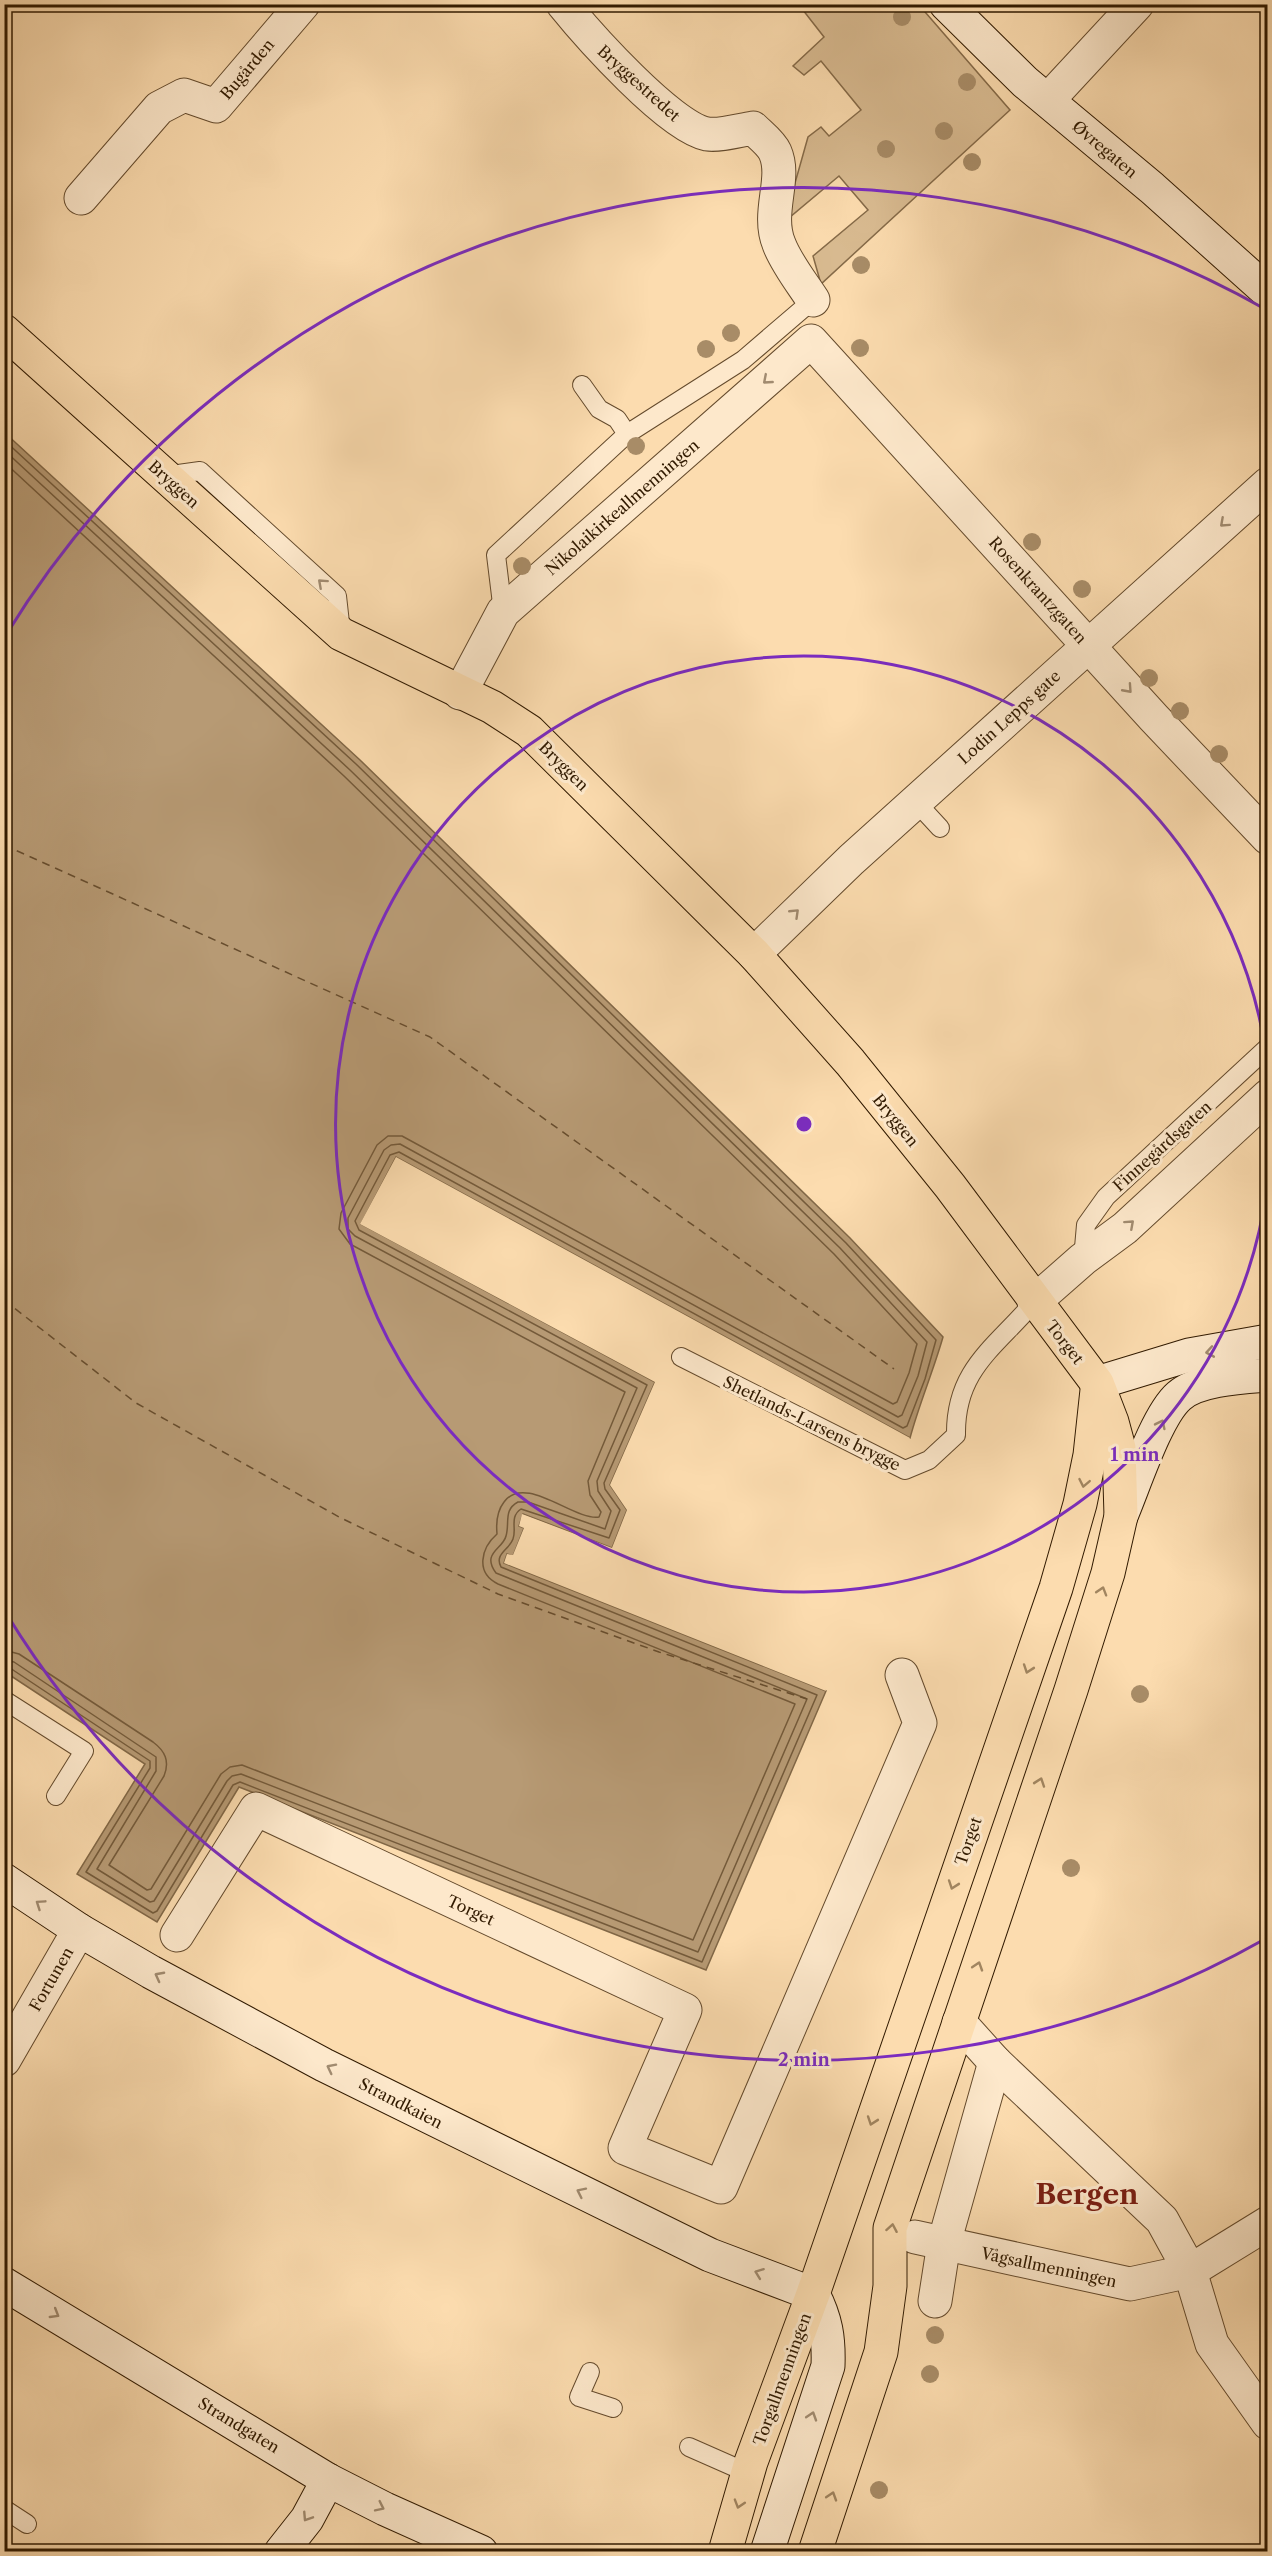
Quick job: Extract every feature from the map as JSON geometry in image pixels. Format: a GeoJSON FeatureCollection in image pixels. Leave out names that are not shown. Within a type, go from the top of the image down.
{"type":"FeatureCollection","features":[{"type":"Feature","properties":{"kind":"main road","name":"Bryggen"},"geometry":{"type":"LineString","coordinates":[[4,331],[341,634],[492,707],[529,731],[753,954],[850,1062],[950,1186],[1034,1302]]}},
{"type":"Feature","properties":{"kind":"main road","name":"Torget"},"geometry":{"type":"LineString","coordinates":[[815,2552],[880,2352],[890,2286],[890,2228],[1085,1647],[1121,1516],[1119,1448],[1097,1383],[1034,1302]]}},
{"type":"Feature","properties":{"kind":"main road","name":"Torget"},"geometry":{"type":"LineString","coordinates":[[813,2294],[1056,1588],[1080,1504],[1090,1455],[1097,1383]]}},
{"type":"Feature","properties":{"kind":"main road","name":"Torgallmenningen"},"geometry":{"type":"LineString","coordinates":[[725,2552],[748,2473],[813,2294]]}},
{"type":"Feature","properties":{"kind":"street","name":"Bugården"},"geometry":{"type":"LineString","coordinates":[[81,198],[159,108],[184,95],[216,106],[303,4]]}},
{"type":"Feature","properties":{"kind":"street","name":"Bryggestredet"},"geometry":{"type":"LineString","coordinates":[[563,4],[598,47],[686,125],[708,134],[753,128],[774,151],[780,173],[774,197],[774,221],[779,244],[813,300]]}},
{"type":"Feature","properties":{"kind":"street","name":"Øvregaten"},"geometry":{"type":"LineString","coordinates":[[946,4],[1048,100],[1161,196],[1268,292]]}},
{"type":"Feature","properties":{"kind":"street"},"geometry":{"type":"LineString","coordinates":[[1048,100],[1137,4]]}},
{"type":"Feature","properties":{"kind":"street","name":"Nikolaikirkeallmenningen"},"geometry":{"type":"LineString","coordinates":[[460,693],[503,612],[811,341]]}},
{"type":"Feature","properties":{"kind":"street","name":"Rosenkrantzgaten"},"geometry":{"type":"LineString","coordinates":[[811,341],[1089,646],[1268,838]]}},
{"type":"Feature","properties":{"kind":"street","name":"Lodin Lepps gate"},"geometry":{"type":"LineString","coordinates":[[753,954],[916,802],[1268,484]]}},
{"type":"Feature","properties":{"kind":"street","name":"Finnegårdsgaten"},"geometry":{"type":"LineString","coordinates":[[1034,1302],[1083,1259],[1125,1228],[1268,1096]]}},
{"type":"Feature","properties":{"kind":"street"},"geometry":{"type":"LineString","coordinates":[[1097,1383],[1190,1355],[1268,1341]]}},
{"type":"Feature","properties":{"kind":"street"},"geometry":{"type":"LineString","coordinates":[[1121,1516],[1163,1418],[1179,1395],[1207,1383],[1268,1375]]}},
{"type":"Feature","properties":{"kind":"street","name":"Torget"},"geometry":{"type":"LineString","coordinates":[[177,1935],[256,1809],[686,2010],[625,2148],[721,2187],[920,1723],[902,1675]]}},
{"type":"Feature","properties":{"kind":"street","name":"Strandkaien"},"geometry":{"type":"LineString","coordinates":[[4,1880],[79,1930],[151,1972],[304,2054],[710,2255],[813,2294]]}},
{"type":"Feature","properties":{"kind":"street","name":"Fortunen"},"geometry":{"type":"LineString","coordinates":[[4,2060],[79,1930]]}},
{"type":"Feature","properties":{"kind":"street"},"geometry":{"type":"LineString","coordinates":[[959,2022],[995,2061],[1162,2220],[1190,2271],[1212,2344],[1268,2422]]}},
{"type":"Feature","properties":{"kind":"street"},"geometry":{"type":"LineString","coordinates":[[935,2301],[930,2240],[995,2061]]}},
{"type":"Feature","properties":{"kind":"street","name":"Vågsallmenningen"},"geometry":{"type":"LineString","coordinates":[[930,2240],[1130,2284],[1190,2271],[1268,2223]]}},
{"type":"Feature","properties":{"kind":"street","name":"Strandgaten"},"geometry":{"type":"LineString","coordinates":[[4,2284],[328,2480],[385,2509],[481,2552]]}},
{"type":"Feature","properties":{"kind":"street","name":"Torgallmenningen"},"geometry":{"type":"LineString","coordinates":[[768,2552],[828,2366],[829,2339],[826,2318],[813,2294]]}},
{"type":"Feature","properties":{"kind":"street"},"geometry":{"type":"LineString","coordinates":[[281,2552],[307,2519],[328,2480]]}},
{"type":"Feature","properties":{"kind":"lane"},"geometry":{"type":"LineString","coordinates":[[503,612],[496,555],[627,434],[743,360],[813,300]]}},
{"type":"Feature","properties":{"kind":"lane"},"geometry":{"type":"LineString","coordinates":[[582,385],[599,409],[617,419],[627,434]]}},
{"type":"Feature","properties":{"kind":"lane"},"geometry":{"type":"LineString","coordinates":[[916,802],[940,828]]}},
{"type":"Feature","properties":{"kind":"lane","name":"Finnegårdsgaten"},"geometry":{"type":"LineString","coordinates":[[1083,1259],[1086,1225],[1106,1197],[1268,1047]]}},
{"type":"Feature","properties":{"kind":"lane","name":"Shetlands-Larsens brygge"},"geometry":{"type":"LineString","coordinates":[[681,1357],[905,1470],[929,1460],[956,1435],[956,1415],[961,1394],[975,1364],[1005,1336],[1034,1302]]}},
{"type":"Feature","properties":{"kind":"lane"},"geometry":{"type":"LineString","coordinates":[[4,1700],[84,1751],[56,1796]]}},
{"type":"Feature","properties":{"kind":"lane"},"geometry":{"type":"LineString","coordinates":[[590,2372],[579,2397],[613,2408]]}},
{"type":"Feature","properties":{"kind":"lane"},"geometry":{"type":"LineString","coordinates":[[689,2447],[748,2473]]}},
{"type":"Feature","properties":{"kind":"lane"},"geometry":{"type":"LineString","coordinates":[[4,2509],[27,2524]]}},
{"type":"Feature","properties":{"kind":"shaded area"},"geometry":{"type":"Polygon","coordinates":[[[799,5],[919,5],[1010,110],[821,284],[813,256],[868,210],[839,176],[784,222],[808,137],[821,127],[829,136],[861,110],[821,61],[804,75],[793,66],[824,37],[799,5]]]}},
{"type":"Feature","properties":{"kind":"water"},"geometry":{"type":"Polygon","coordinates":[[[4,432],[360,760],[850,1238],[943,1337],[910,1438],[396,1157],[361,1224],[655,1382],[610,1485],[627,1510],[612,1548],[523,1514],[519,1526],[524,1528],[513,1556],[507,1554],[504,1563],[826,1691],[706,1970],[239,1787],[157,1922],[77,1874],[145,1764],[5,1672],[4,432]]]}},
{"type":"Feature","properties":{"kind":"pier"},"geometry":{"type":"Polygon","coordinates":[[[396,1157],[910,1438],[908,1441],[397,1161],[364,1223],[658,1381],[613,1484],[630,1509],[614,1550],[524,1518],[522,1524],[527,1529],[516,1557],[509,1558],[508,1561],[825,1688],[826,1691],[504,1563],[507,1554],[513,1555],[524,1528],[519,1526],[522,1514],[612,1548],[627,1510],[610,1485],[655,1382],[360,1224],[396,1157]]]}},
{"type":"Feature","properties":{"kind":"ferry route"},"geometry":{"type":"LineString","coordinates":[[4,845],[430,1037],[894,1369]]}},
{"type":"Feature","properties":{"kind":"ferry route"},"geometry":{"type":"LineString","coordinates":[[4,1300],[136,1403],[339,1517],[498,1594],[659,1652],[807,1699]]}},
{"type":"Feature","properties":{"kind":"district","name":"Bergen"},"geometry":{"type":"Point","coordinates":[1087,2194]}}]}
